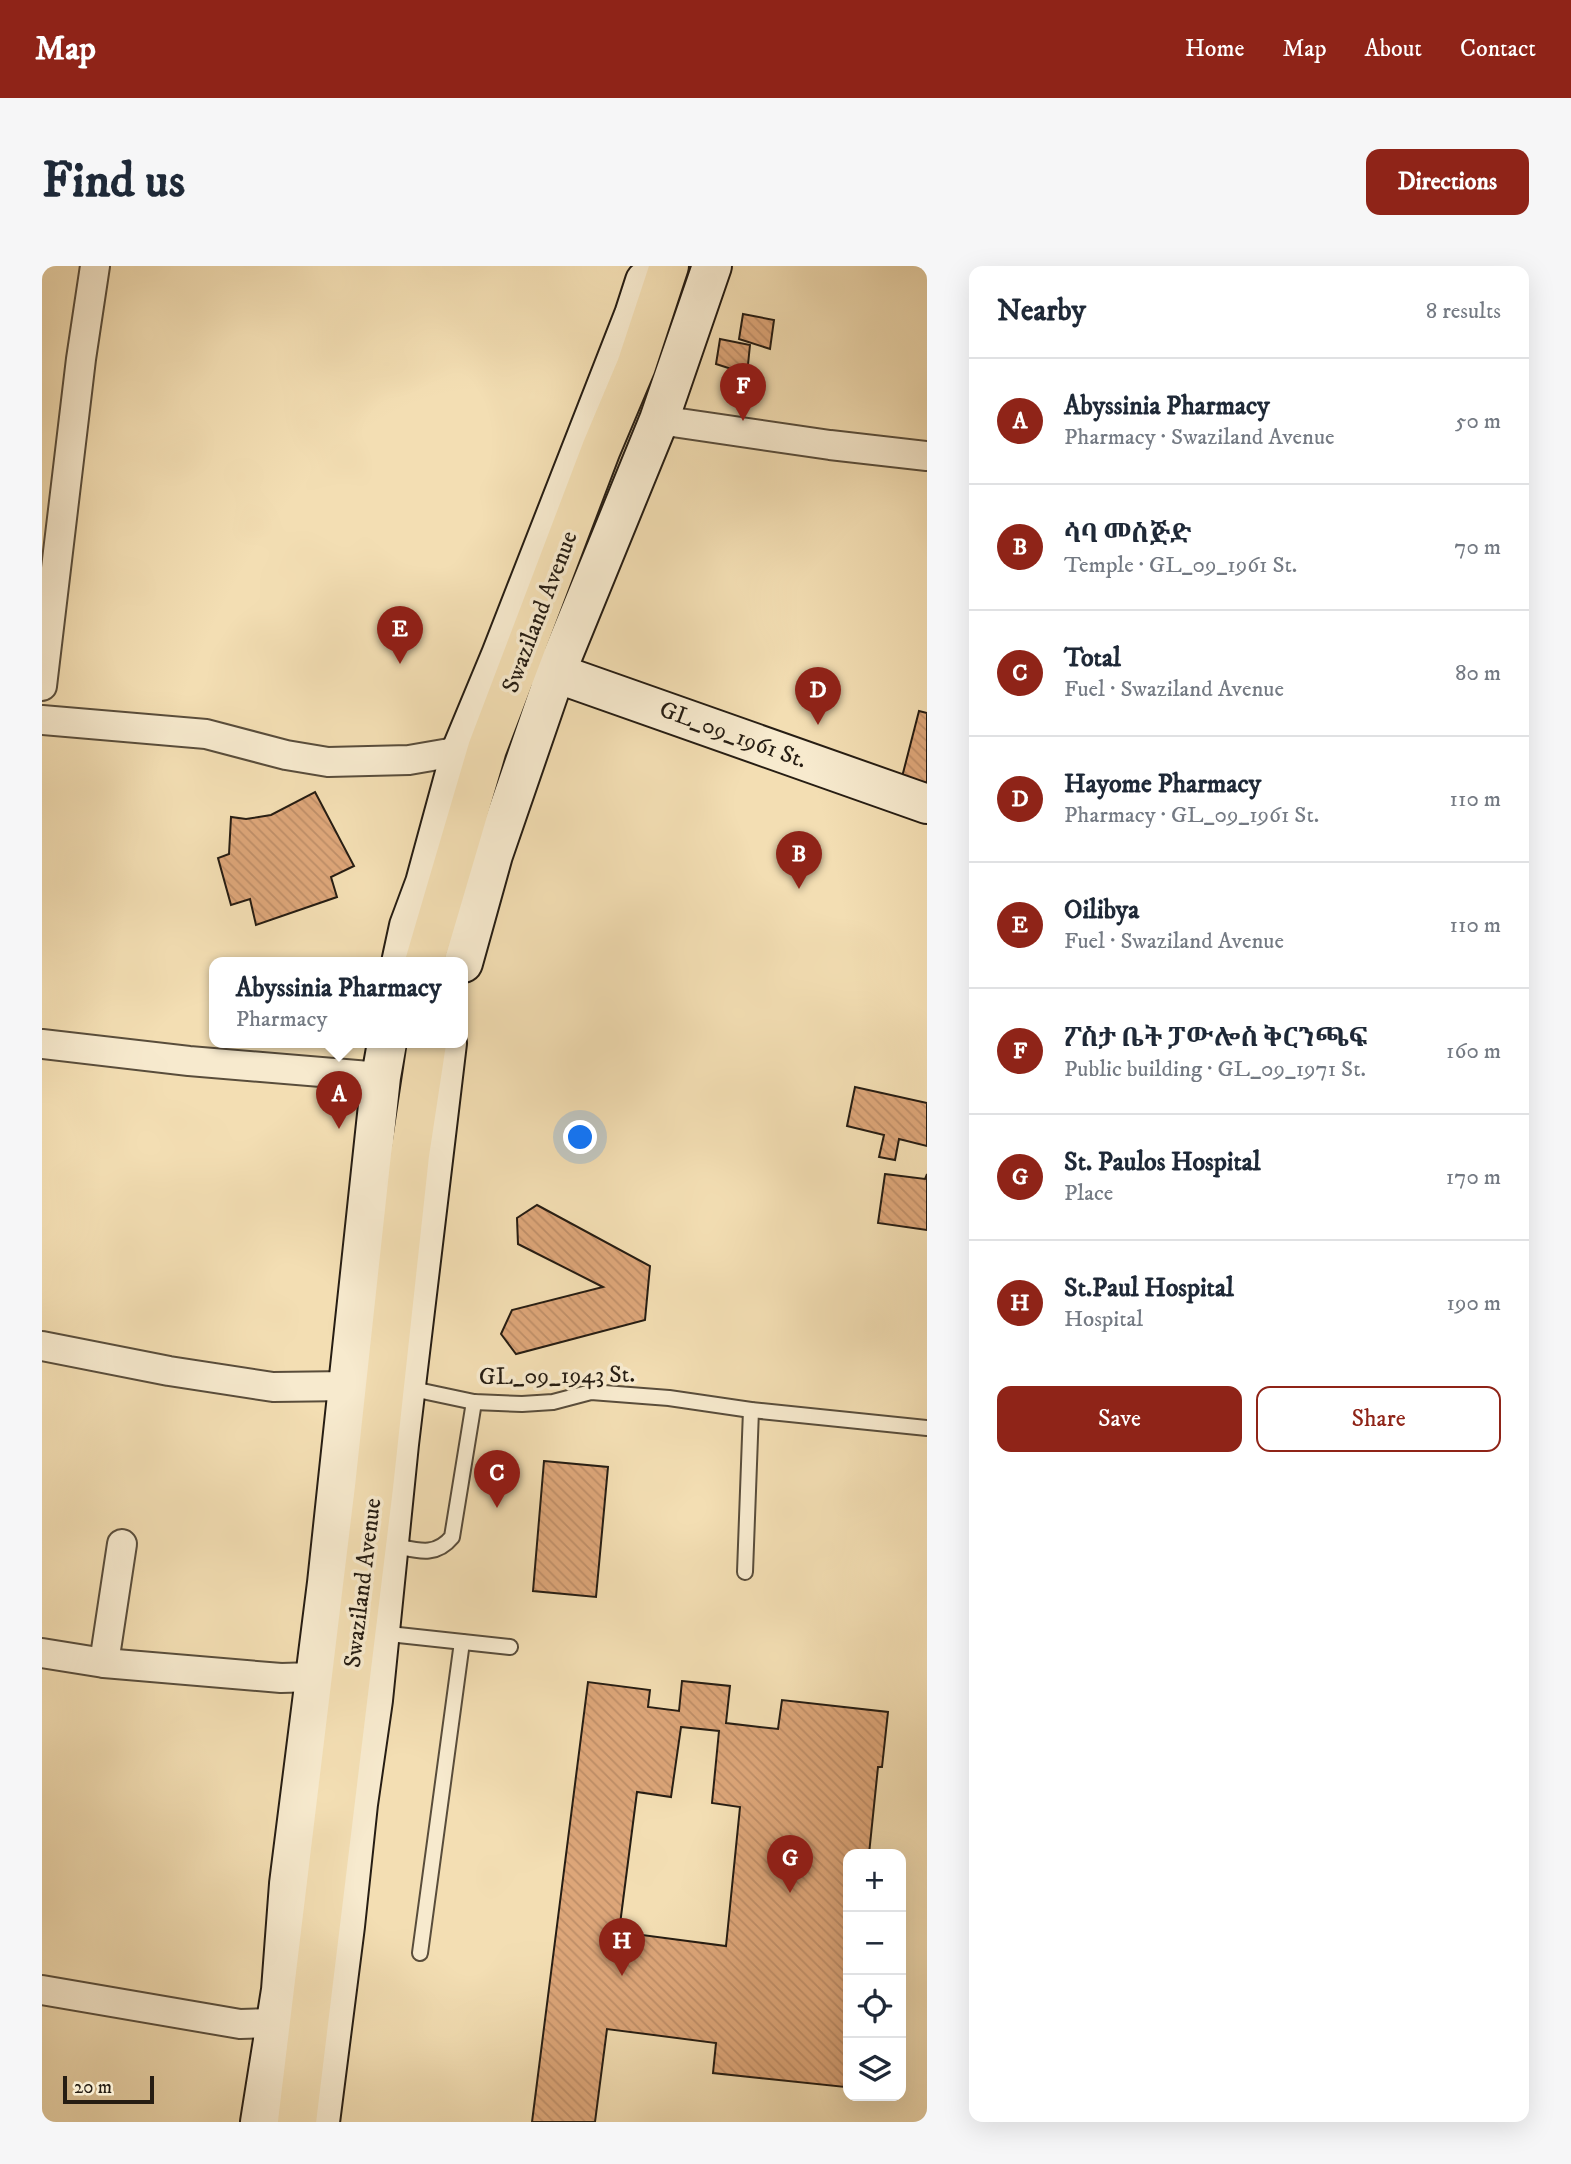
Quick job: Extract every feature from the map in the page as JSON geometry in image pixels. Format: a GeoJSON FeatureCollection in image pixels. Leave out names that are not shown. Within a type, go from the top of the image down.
{"type":"FeatureCollection","features":[{"type":"Feature","properties":{"kind":"main road"},"geometry":{"type":"LineString","coordinates":[[465,957],[493,855],[529,664],[650,266]]}},
{"type":"Feature","properties":{"kind":"main road","name":"Swaziland Avenue"},"geometry":{"type":"LineString","coordinates":[[444,957],[529,664],[601,449],[636,366],[669,266]]}},
{"type":"Feature","properties":{"kind":"main road","name":"Swaziland Avenue"},"geometry":{"type":"LineString","coordinates":[[426,957],[487,749],[529,664],[671,321],[688,266]]}},
{"type":"Feature","properties":{"kind":"main road"},"geometry":{"type":"LineString","coordinates":[[402,957],[461,751],[529,664],[659,420],[712,266]]}},
{"type":"Feature","properties":{"kind":"main road","name":"GL_09_1961 St."},"geometry":{"type":"LineString","coordinates":[[529,664],[927,804]]}},
{"type":"Feature","properties":{"kind":"main road","name":"Swaziland Avenue"},"geometry":{"type":"LineString","coordinates":[[280,2122],[336,1678],[407,1048]]}},
{"type":"Feature","properties":{"kind":"main road","name":"Swaziland Avenue"},"geometry":{"type":"LineString","coordinates":[[298,2122],[374,1487],[410,1155],[426,1048]]}},
{"type":"Feature","properties":{"kind":"main road"},"geometry":{"type":"LineString","coordinates":[[320,2122],[373,1700],[388,1545],[446,1048]]}},
{"type":"Feature","properties":{"kind":"main road"},"geometry":{"type":"LineString","coordinates":[[260,2122],[281,1990],[289,1884],[315,1677],[384,1060]]}},
{"type":"Feature","properties":{"kind":"street"},"geometry":{"type":"LineString","coordinates":[[42,686],[80,359],[94,266]]}},
{"type":"Feature","properties":{"kind":"street"},"geometry":{"type":"LineString","coordinates":[[659,420],[927,456]]}},
{"type":"Feature","properties":{"kind":"street"},"geometry":{"type":"LineString","coordinates":[[42,720],[206,734],[286,755],[328,762],[409,760],[461,751]]}},
{"type":"Feature","properties":{"kind":"street"},"geometry":{"type":"LineString","coordinates":[[42,1044],[189,1060],[384,1060]]}},
{"type":"Feature","properties":{"kind":"street"},"geometry":{"type":"LineString","coordinates":[[42,1346],[169,1371],[273,1387],[348,1386]]}},
{"type":"Feature","properties":{"kind":"street"},"geometry":{"type":"LineString","coordinates":[[104,1663],[122,1544]]}},
{"type":"Feature","properties":{"kind":"street"},"geometry":{"type":"LineString","coordinates":[[42,1653],[104,1663],[281,1678],[315,1677]]}},
{"type":"Feature","properties":{"kind":"street"},"geometry":{"type":"LineString","coordinates":[[42,1990],[240,2024],[275,2023]]}},
{"type":"Feature","properties":{"kind":"lane","name":"GL_09_1943 St."},"geometry":{"type":"LineString","coordinates":[[407,1387],[474,1402],[553,1402],[591,1392],[669,1398],[751,1410],[927,1428]]}},
{"type":"Feature","properties":{"kind":"lane"},"geometry":{"type":"LineString","coordinates":[[388,1545],[431,1552],[444,1547],[452,1537],[474,1402]]}},
{"type":"Feature","properties":{"kind":"lane"},"geometry":{"type":"LineString","coordinates":[[745,1572],[751,1410]]}},
{"type":"Feature","properties":{"kind":"lane"},"geometry":{"type":"LineString","coordinates":[[379,1633],[510,1647]]}},
{"type":"Feature","properties":{"kind":"lane"},"geometry":{"type":"LineString","coordinates":[[419,1953],[462,1642]]}},
{"type":"Feature","properties":{"kind":"building"},"geometry":{"type":"Polygon","coordinates":[[[743,314],[774,320],[770,349],[739,339],[743,314]]]}},
{"type":"Feature","properties":{"kind":"building"},"geometry":{"type":"Polygon","coordinates":[[[720,339],[750,345],[747,374],[716,364],[720,339]]]}},
{"type":"Feature","properties":{"kind":"building"},"geometry":{"type":"Polygon","coordinates":[[[919,711],[927,713],[927,783],[902,777],[919,711]]]}},
{"type":"Feature","properties":{"kind":"building"},"geometry":{"type":"Polygon","coordinates":[[[315,792],[354,866],[331,877],[337,897],[256,925],[250,899],[231,905],[218,858],[229,854],[231,817],[246,819],[271,815],[315,792]]]}},
{"type":"Feature","properties":{"kind":"building"},"geometry":{"type":"Polygon","coordinates":[[[855,1087],[927,1103],[927,1146],[899,1139],[895,1160],[879,1157],[884,1135],[847,1126],[855,1087]]]}},
{"type":"Feature","properties":{"kind":"building"},"geometry":{"type":"Polygon","coordinates":[[[885,1174],[925,1179],[927,1174],[927,1230],[878,1223],[885,1174]]]}},
{"type":"Feature","properties":{"kind":"building"},"geometry":{"type":"Polygon","coordinates":[[[537,1205],[650,1266],[645,1320],[516,1354],[501,1334],[512,1310],[603,1287],[518,1244],[517,1218],[537,1205]]]}},
{"type":"Feature","properties":{"kind":"building"},"geometry":{"type":"Polygon","coordinates":[[[544,1461],[608,1467],[596,1597],[533,1591],[544,1461]]]}},
{"type":"Feature","properties":{"kind":"building"},"geometry":{"type":"Polygon","coordinates":[[[682,1681],[730,1686],[726,1723],[778,1729],[782,1700],[888,1712],[882,1767],[878,1767],[870,1849],[843,1849],[843,2087],[713,2073],[716,2043],[607,2029],[595,2122],[532,2122],[588,1682],[650,1690],[648,1707],[679,1711],[682,1681]],[[681,1727],[671,1797],[637,1792],[619,1932],[726,1946],[740,1807],[712,1803],[719,1731],[681,1727]]]}},
{"type":"Feature","properties":{"kind":"place","name":"ፖስታ ቤት ፓውሎስ ቅርንጫፍ"},"geometry":{"type":"Point","coordinates":[743,421]}},
{"type":"Feature","properties":{"kind":"place","name":"Oilibya"},"geometry":{"type":"Point","coordinates":[400,664]}},
{"type":"Feature","properties":{"kind":"place","name":"Hayome Pharmacy"},"geometry":{"type":"Point","coordinates":[818,725]}},
{"type":"Feature","properties":{"kind":"place","name":"ሳባ መስጅድ"},"geometry":{"type":"Point","coordinates":[799,889]}},
{"type":"Feature","properties":{"kind":"place","name":"Abyssinia Pharmacy"},"geometry":{"type":"Point","coordinates":[339,1129]}},
{"type":"Feature","properties":{"kind":"place","name":"Total"},"geometry":{"type":"Point","coordinates":[497,1508]}},
{"type":"Feature","properties":{"kind":"place","name":"St. Paulos Hospital"},"geometry":{"type":"Point","coordinates":[790,1893]}},
{"type":"Feature","properties":{"kind":"place","name":"St.Paul Hospital"},"geometry":{"type":"Point","coordinates":[622,1976]}}]}
